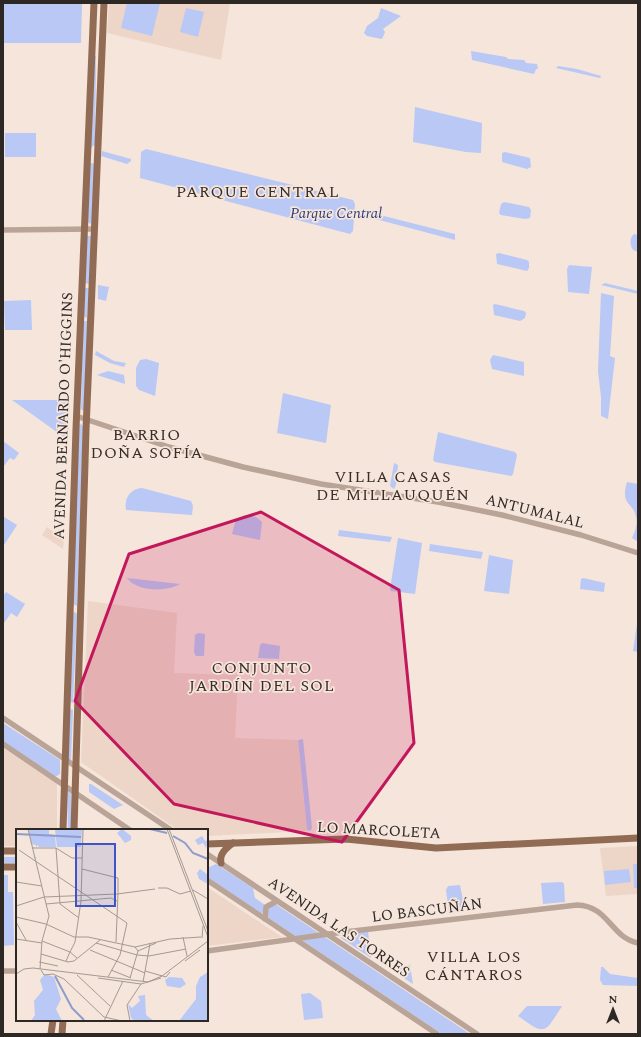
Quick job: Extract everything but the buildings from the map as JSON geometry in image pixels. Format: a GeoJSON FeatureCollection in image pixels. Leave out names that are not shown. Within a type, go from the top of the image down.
{"type":"FeatureCollection","features":[{"type":"Feature","properties":{"kind":"main road","name":"AVENIDA BERNARDO O'HIGGINS"},"geometry":{"type":"LineString","coordinates":[[63,829],[64,759],[76,416],[94,3]]}},
{"type":"Feature","properties":{"kind":"main road","name":"AVENIDA BERNARDO O'HIGGINS"},"geometry":{"type":"LineString","coordinates":[[74,829],[74,766],[86,419],[104,3]]}},
{"type":"Feature","properties":{"kind":"main road"},"geometry":{"type":"LineString","coordinates":[[91,53],[98,56],[101,63]]}},
{"type":"Feature","properties":{"kind":"main road"},"geometry":{"type":"LineString","coordinates":[[82,284],[92,290]]}},
{"type":"Feature","properties":{"kind":"main road"},"geometry":{"type":"LineString","coordinates":[[80,318],[85,320],[90,319]]}},
{"type":"Feature","properties":{"kind":"main road"},"geometry":{"type":"LineString","coordinates":[[69,612],[80,612]]}},
{"type":"Feature","properties":{"kind":"main road"},"geometry":{"type":"LineString","coordinates":[[67,672],[78,672]]}},
{"type":"Feature","properties":{"kind":"main road","name":"LO MARCOLETA"},"geometry":{"type":"LineString","coordinates":[[209,845],[346,838],[436,848],[638,838]]}},
{"type":"Feature","properties":{"kind":"main road"},"geometry":{"type":"LineString","coordinates":[[221,863],[221,854],[235,843]]}},
{"type":"Feature","properties":{"kind":"main road"},"geometry":{"type":"LineString","coordinates":[[3,851],[16,851]]}},
{"type":"Feature","properties":{"kind":"main road"},"geometry":{"type":"LineString","coordinates":[[3,867],[16,867]]}},
{"type":"Feature","properties":{"kind":"main road"},"geometry":{"type":"LineString","coordinates":[[51,1034],[53,1021]]}},
{"type":"Feature","properties":{"kind":"main road"},"geometry":{"type":"LineString","coordinates":[[62,1034],[63,1021]]}},
{"type":"Feature","properties":{"kind":"street"},"geometry":{"type":"LineString","coordinates":[[3,230],[94,230]]}},
{"type":"Feature","properties":{"kind":"street","name":"ANTUMALAL"},"geometry":{"type":"LineString","coordinates":[[76,416],[169,447],[242,467],[321,484],[445,504],[502,515],[576,533],[638,552]]}},
{"type":"Feature","properties":{"kind":"street"},"geometry":{"type":"LineString","coordinates":[[3,718],[169,829]]}},
{"type":"Feature","properties":{"kind":"street"},"geometry":{"type":"LineString","coordinates":[[3,744],[129,829]]}},
{"type":"Feature","properties":{"kind":"street","name":"AVENIDA LAS TORRES"},"geometry":{"type":"LineString","coordinates":[[208,855],[477,1034]]}},
{"type":"Feature","properties":{"kind":"street"},"geometry":{"type":"LineString","coordinates":[[208,881],[437,1034]]}},
{"type":"Feature","properties":{"kind":"street"},"geometry":{"type":"LineString","coordinates":[[265,919],[266,907],[277,901]]}},
{"type":"Feature","properties":{"kind":"street","name":"LO BASCUÑÁN"},"geometry":{"type":"LineString","coordinates":[[208,951],[327,934],[581,905],[599,911],[623,936],[638,943]]}},
{"type":"Feature","properties":{"kind":"street"},"geometry":{"type":"LineString","coordinates":[[3,971],[16,971]]}},
{"type":"Feature","properties":{"kind":"highlighted area"},"geometry":{"type":"Polygon","coordinates":[[[261,512],[399,590],[414,743],[342,842],[174,804],[75,701],[129,554],[261,512]]]}},
{"type":"Feature","properties":{"kind":"shaded area"},"geometry":{"type":"Polygon","coordinates":[[[109,3],[230,3],[221,60],[107,33],[109,3]]]}},
{"type":"Feature","properties":{"kind":"shaded area"},"geometry":{"type":"Polygon","coordinates":[[[47,527],[64,539],[63,549],[42,535],[47,527]]]}},
{"type":"Feature","properties":{"kind":"shaded area"},"geometry":{"type":"Polygon","coordinates":[[[88,601],[177,613],[174,673],[238,675],[235,738],[298,740],[307,831],[208,836],[208,829],[177,829],[81,762],[88,601]]]}},
{"type":"Feature","properties":{"kind":"shaded area"},"geometry":{"type":"Polygon","coordinates":[[[3,748],[57,783],[57,829],[16,829],[16,846],[3,846],[3,748]]]}},
{"type":"Feature","properties":{"kind":"shaded area"},"geometry":{"type":"Polygon","coordinates":[[[638,846],[638,894],[606,896],[600,848],[638,846]]]}},
{"type":"Feature","properties":{"kind":"shaded area"},"geometry":{"type":"Polygon","coordinates":[[[208,888],[282,937],[208,946],[208,888]]]}},
{"type":"Feature","properties":{"kind":"green space"},"geometry":{"type":"Polygon","coordinates":[[[3,3],[82,3],[81,43],[3,43],[3,3]]]}},
{"type":"Feature","properties":{"kind":"green space"},"geometry":{"type":"Polygon","coordinates":[[[127,3],[160,3],[152,36],[121,28],[127,3]]]}},
{"type":"Feature","properties":{"kind":"green space"},"geometry":{"type":"Polygon","coordinates":[[[186,8],[204,12],[198,37],[180,32],[186,8]]]}},
{"type":"Feature","properties":{"kind":"green space"},"geometry":{"type":"Polygon","coordinates":[[[381,8],[401,16],[383,29],[385,32],[382,39],[367,36],[364,33],[367,26],[378,18],[381,8]]]}},
{"type":"Feature","properties":{"kind":"green space"},"geometry":{"type":"Polygon","coordinates":[[[471,51],[506,57],[508,59],[524,60],[526,63],[537,64],[538,69],[536,69],[534,74],[472,60],[471,51]]]}},
{"type":"Feature","properties":{"kind":"green space"},"geometry":{"type":"Polygon","coordinates":[[[94,56],[96,56],[95,145],[90,148],[94,56]]]}},
{"type":"Feature","properties":{"kind":"green space"},"geometry":{"type":"Polygon","coordinates":[[[558,66],[577,69],[601,76],[600,78],[556,68],[558,66]]]}},
{"type":"Feature","properties":{"kind":"green space"},"geometry":{"type":"Polygon","coordinates":[[[415,107],[482,123],[481,153],[466,152],[413,142],[415,107]]]}},
{"type":"Feature","properties":{"kind":"green space"},"geometry":{"type":"Polygon","coordinates":[[[5,133],[36,133],[36,157],[5,157],[5,133]]]}},
{"type":"Feature","properties":{"kind":"green space","name":"Parque Central"},"geometry":{"type":"Polygon","coordinates":[[[146,149],[353,200],[355,204],[353,231],[350,234],[140,178],[141,152],[146,149]]]}},
{"type":"Feature","properties":{"kind":"green space"},"geometry":{"type":"Polygon","coordinates":[[[102,151],[131,159],[131,161],[127,164],[101,156],[102,151]]]}},
{"type":"Feature","properties":{"kind":"green space"},"geometry":{"type":"Polygon","coordinates":[[[505,152],[530,158],[531,167],[527,169],[502,162],[502,153],[505,152]]]}},
{"type":"Feature","properties":{"kind":"green space"},"geometry":{"type":"Polygon","coordinates":[[[89,164],[95,164],[92,222],[90,224],[88,222],[89,164]]]}},
{"type":"Feature","properties":{"kind":"green space"},"geometry":{"type":"Polygon","coordinates":[[[504,202],[529,207],[531,210],[530,218],[525,219],[501,215],[499,213],[501,204],[504,202]]]}},
{"type":"Feature","properties":{"kind":"green space","name":"Parque Central"},"geometry":{"type":"Polygon","coordinates":[[[364,211],[455,234],[455,240],[364,216],[364,211]]]}},
{"type":"Feature","properties":{"kind":"green space"},"geometry":{"type":"Polygon","coordinates":[[[634,234],[638,235],[638,252],[633,250],[631,246],[631,238],[634,234]]]}},
{"type":"Feature","properties":{"kind":"green space"},"geometry":{"type":"Polygon","coordinates":[[[86,236],[91,236],[90,284],[84,283],[86,236]]]}},
{"type":"Feature","properties":{"kind":"green space"},"geometry":{"type":"Polygon","coordinates":[[[499,253],[527,260],[529,262],[529,268],[527,271],[497,264],[496,254],[499,253]]]}},
{"type":"Feature","properties":{"kind":"green space"},"geometry":{"type":"Polygon","coordinates":[[[569,265],[592,267],[589,294],[568,292],[567,269],[569,265]]]}},
{"type":"Feature","properties":{"kind":"green space"},"geometry":{"type":"Polygon","coordinates":[[[605,283],[638,291],[638,294],[601,285],[605,283]]]}},
{"type":"Feature","properties":{"kind":"green space"},"geometry":{"type":"Polygon","coordinates":[[[98,285],[109,287],[106,301],[98,299],[98,285]]]}},
{"type":"Feature","properties":{"kind":"green space"},"geometry":{"type":"Polygon","coordinates":[[[84,288],[89,288],[87,318],[83,316],[84,288]]]}},
{"type":"Feature","properties":{"kind":"green space"},"geometry":{"type":"Polygon","coordinates":[[[601,293],[614,296],[610,356],[615,358],[608,419],[601,416],[601,397],[598,371],[601,293]]]}},
{"type":"Feature","properties":{"kind":"green space"},"geometry":{"type":"Polygon","coordinates":[[[31,300],[32,330],[5,330],[4,301],[31,300]]]}},
{"type":"Feature","properties":{"kind":"green space"},"geometry":{"type":"Polygon","coordinates":[[[495,304],[524,311],[526,313],[525,318],[520,321],[494,315],[493,305],[495,304]]]}},
{"type":"Feature","properties":{"kind":"green space"},"geometry":{"type":"Polygon","coordinates":[[[83,321],[88,321],[85,409],[83,411],[81,409],[83,321]]]}},
{"type":"Feature","properties":{"kind":"green space"},"geometry":{"type":"Polygon","coordinates":[[[96,351],[114,361],[126,363],[124,367],[110,363],[95,355],[96,351]]]}},
{"type":"Feature","properties":{"kind":"green space"},"geometry":{"type":"Polygon","coordinates":[[[493,355],[524,362],[524,376],[492,369],[490,360],[493,355]]]}},
{"type":"Feature","properties":{"kind":"green space"},"geometry":{"type":"Polygon","coordinates":[[[146,359],[159,363],[155,396],[139,390],[136,386],[136,368],[140,360],[146,359]]]}},
{"type":"Feature","properties":{"kind":"green space"},"geometry":{"type":"Polygon","coordinates":[[[108,371],[124,375],[125,384],[97,375],[108,371]]]}},
{"type":"Feature","properties":{"kind":"green space"},"geometry":{"type":"Polygon","coordinates":[[[283,393],[331,405],[326,443],[277,433],[283,393]]]}},
{"type":"Feature","properties":{"kind":"green space"},"geometry":{"type":"Polygon","coordinates":[[[12,400],[70,400],[68,440],[12,400]]]}},
{"type":"Feature","properties":{"kind":"green space"},"geometry":{"type":"Polygon","coordinates":[[[81,424],[83,426],[77,606],[73,604],[78,426],[81,424]]]}},
{"type":"Feature","properties":{"kind":"green space"},"geometry":{"type":"Polygon","coordinates":[[[438,432],[515,452],[517,455],[513,474],[511,476],[435,462],[433,460],[438,432]]]}},
{"type":"Feature","properties":{"kind":"green space"},"geometry":{"type":"Polygon","coordinates":[[[3,441],[19,453],[14,460],[10,458],[3,467],[3,441]]]}},
{"type":"Feature","properties":{"kind":"green space"},"geometry":{"type":"Polygon","coordinates":[[[394,463],[398,465],[396,485],[394,489],[390,486],[394,463]]]}},
{"type":"Feature","properties":{"kind":"green space"},"geometry":{"type":"Polygon","coordinates":[[[627,482],[638,484],[637,541],[632,538],[637,520],[626,499],[625,490],[627,482]]]}},
{"type":"Feature","properties":{"kind":"green space"},"geometry":{"type":"Polygon","coordinates":[[[142,488],[191,501],[193,506],[192,515],[126,510],[127,498],[131,492],[142,488]]]}},
{"type":"Feature","properties":{"kind":"green space"},"geometry":{"type":"Polygon","coordinates":[[[245,515],[256,517],[262,522],[260,540],[232,534],[236,519],[245,515]]]}},
{"type":"Feature","properties":{"kind":"green space"},"geometry":{"type":"Polygon","coordinates":[[[4,517],[17,525],[4,545],[3,519],[4,517]]]}},
{"type":"Feature","properties":{"kind":"green space"},"geometry":{"type":"Polygon","coordinates":[[[339,530],[392,537],[390,542],[338,536],[339,530]]]}},
{"type":"Feature","properties":{"kind":"green space"},"geometry":{"type":"Polygon","coordinates":[[[398,538],[422,543],[415,594],[391,591],[390,589],[398,538]]]}},
{"type":"Feature","properties":{"kind":"green space"},"geometry":{"type":"Polygon","coordinates":[[[430,544],[483,552],[481,559],[429,551],[430,544]]]}},
{"type":"Feature","properties":{"kind":"green space"},"geometry":{"type":"Polygon","coordinates":[[[489,555],[513,560],[509,594],[484,591],[489,555]]]}},
{"type":"Feature","properties":{"kind":"green space"},"geometry":{"type":"Polygon","coordinates":[[[127,578],[180,584],[174,587],[152,589],[138,586],[127,578]]]}},
{"type":"Feature","properties":{"kind":"green space"},"geometry":{"type":"Polygon","coordinates":[[[583,578],[605,583],[604,592],[580,589],[581,579],[583,578]]]}},
{"type":"Feature","properties":{"kind":"green space"},"geometry":{"type":"Polygon","coordinates":[[[6,592],[25,604],[17,617],[11,613],[4,623],[3,596],[6,592]]]}},
{"type":"Feature","properties":{"kind":"green space"},"geometry":{"type":"Polygon","coordinates":[[[75,612],[77,614],[73,703],[70,702],[73,613],[75,612]]]}},
{"type":"Feature","properties":{"kind":"green space"},"geometry":{"type":"Polygon","coordinates":[[[638,617],[638,652],[633,651],[638,617]]]}},
{"type":"Feature","properties":{"kind":"green space"},"geometry":{"type":"Polygon","coordinates":[[[198,633],[205,634],[204,656],[196,656],[194,652],[195,635],[198,633]]]}},
{"type":"Feature","properties":{"kind":"green space"},"geometry":{"type":"Polygon","coordinates":[[[262,643],[280,646],[279,659],[258,658],[260,645],[262,643]]]}},
{"type":"Feature","properties":{"kind":"green space"},"geometry":{"type":"Polygon","coordinates":[[[68,709],[73,710],[71,760],[67,757],[68,709]]]}},
{"type":"Feature","properties":{"kind":"green space"},"geometry":{"type":"Polygon","coordinates":[[[3,723],[60,760],[60,774],[53,776],[3,741],[3,723]]]}},
{"type":"Feature","properties":{"kind":"green space"},"geometry":{"type":"Polygon","coordinates":[[[303,739],[312,828],[310,831],[307,830],[298,740],[303,739]]]}},
{"type":"Feature","properties":{"kind":"green space"},"geometry":{"type":"Polygon","coordinates":[[[89,784],[123,805],[114,809],[89,792],[89,784]]]}},
{"type":"Feature","properties":{"kind":"green space"},"geometry":{"type":"Polygon","coordinates":[[[67,790],[71,794],[71,829],[68,829],[67,790]]]}},
{"type":"Feature","properties":{"kind":"green space"},"geometry":{"type":"Polygon","coordinates":[[[3,857],[16,857],[16,863],[3,863],[3,857]]]}},
{"type":"Feature","properties":{"kind":"green space"},"geometry":{"type":"Polygon","coordinates":[[[216,864],[253,888],[255,898],[265,905],[262,914],[208,878],[208,868],[216,864]]]}},
{"type":"Feature","properties":{"kind":"green space"},"geometry":{"type":"Polygon","coordinates":[[[633,864],[638,864],[638,888],[634,888],[633,864]]]}},
{"type":"Feature","properties":{"kind":"green space"},"geometry":{"type":"Polygon","coordinates":[[[629,869],[631,882],[605,885],[604,871],[629,869]]]}},
{"type":"Feature","properties":{"kind":"green space"},"geometry":{"type":"Polygon","coordinates":[[[3,875],[8,875],[8,892],[13,892],[14,945],[3,946],[3,875]]]}},
{"type":"Feature","properties":{"kind":"green space"},"geometry":{"type":"Polygon","coordinates":[[[562,882],[564,884],[565,902],[543,904],[541,883],[562,882]]]}},
{"type":"Feature","properties":{"kind":"green space"},"geometry":{"type":"Polygon","coordinates":[[[460,885],[465,911],[449,913],[446,890],[448,886],[460,885]]]}},
{"type":"Feature","properties":{"kind":"green space"},"geometry":{"type":"Polygon","coordinates":[[[274,903],[470,1034],[442,1034],[267,917],[267,910],[274,903]]]}},
{"type":"Feature","properties":{"kind":"green space"},"geometry":{"type":"Polygon","coordinates":[[[368,931],[371,958],[341,938],[343,935],[368,931]]]}},
{"type":"Feature","properties":{"kind":"green space"},"geometry":{"type":"Polygon","coordinates":[[[410,965],[413,984],[389,968],[410,965]]]}},
{"type":"Feature","properties":{"kind":"green space"},"geometry":{"type":"Polygon","coordinates":[[[601,967],[603,967],[610,974],[638,978],[638,986],[603,985],[600,980],[601,967]]]}},
{"type":"Feature","properties":{"kind":"green space"},"geometry":{"type":"Polygon","coordinates":[[[310,993],[321,1001],[323,1018],[304,1020],[301,994],[310,993]]]}},
{"type":"Feature","properties":{"kind":"green space"},"geometry":{"type":"Polygon","coordinates":[[[527,1006],[562,1006],[548,1027],[539,1029],[518,1016],[527,1006]]]}},
{"type":"Feature","properties":{"kind":"district","name":"PARQUE CENTRAL"},"geometry":{"type":"Point","coordinates":[258,191]}},
{"type":"Feature","properties":{"kind":"district","name":"BARRIO DOÑA SOFÍA"},"geometry":{"type":"Point","coordinates":[147,443]}},
{"type":"Feature","properties":{"kind":"district","name":"VILLA CASAS DE MILLAUQUÉN"},"geometry":{"type":"Point","coordinates":[393,485]}},
{"type":"Feature","properties":{"kind":"district","name":"CONJUNTO JARDÍN DEL SOL"},"geometry":{"type":"Point","coordinates":[262,676]}},
{"type":"Feature","properties":{"kind":"district","name":"VILLA LOS CÁNTAROS"},"geometry":{"type":"Point","coordinates":[474,965]}}]}
